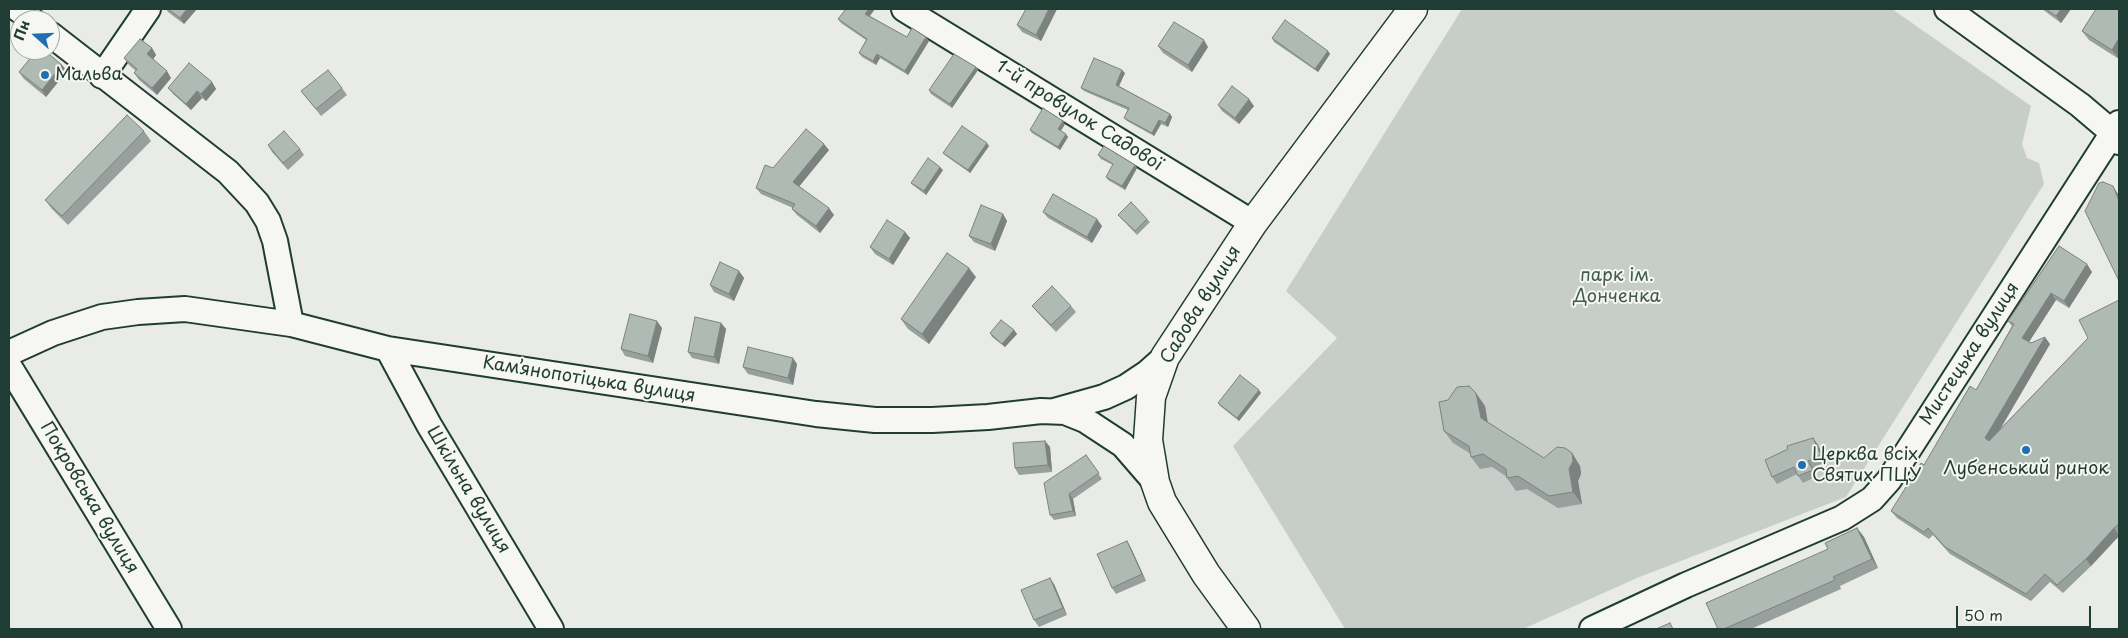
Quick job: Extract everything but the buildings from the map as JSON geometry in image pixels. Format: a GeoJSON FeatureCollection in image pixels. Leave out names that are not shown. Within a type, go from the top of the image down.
{"type":"FeatureCollection","features":[{"type":"Feature","properties":{"kind":"main road","name":"Садова вулиця"},"geometry":{"type":"LineString","coordinates":[[1246,629],[1206,574],[1162,502],[1154,482],[1148,440],[1148,418],[1151,397],[1165,357],[1253,223],[1413,9]]}},
{"type":"Feature","properties":{"kind":"street"},"geometry":{"type":"LineString","coordinates":[[102,76],[148,9]]}},
{"type":"Feature","properties":{"kind":"street","name":"1-й провулок Садової"},"geometry":{"type":"LineString","coordinates":[[904,9],[1253,223]]}},
{"type":"Feature","properties":{"kind":"street"},"geometry":{"type":"LineString","coordinates":[[1947,9],[2117,133]]}},
{"type":"Feature","properties":{"kind":"street"},"geometry":{"type":"LineString","coordinates":[[60,42],[228,172],[257,203],[268,220],[276,242],[291,324]]}},
{"type":"Feature","properties":{"kind":"street","name":"Мистецька вулиця"},"geometry":{"type":"LineString","coordinates":[[1592,629],[1686,585],[1842,518],[1872,499],[1889,480],[2117,133]]}},
{"type":"Feature","properties":{"kind":"street","name":"Камʼянопотіцька вулиця"},"geometry":{"type":"LineString","coordinates":[[9,353],[53,333],[102,317],[138,312],[185,309],[291,324],[388,349],[816,414],[875,420],[932,420],[1065,412],[1085,420],[1123,445],[1154,482]]}},
{"type":"Feature","properties":{"kind":"street","name":"Шкільна вулиця"},"geometry":{"type":"LineString","coordinates":[[388,349],[429,425],[551,629]]}},
{"type":"Feature","properties":{"kind":"street"},"geometry":{"type":"LineString","coordinates":[[1052,412],[1104,397],[1126,387],[1147,373],[1165,357]]}},
{"type":"Feature","properties":{"kind":"street","name":"Покровська вулиця"},"geometry":{"type":"LineString","coordinates":[[9,366],[169,629]]}},
{"type":"Feature","properties":{"kind":"green space","name":"парк ім. Донченка"},"geometry":{"type":"Polygon","coordinates":[[[1462,9],[1892,9],[2031,106],[2022,144],[2027,158],[2039,163],[2044,184],[1846,497],[1637,578],[1523,629],[1345,629],[1233,446],[1337,338],[1286,291],[1462,9]]]}},
{"type":"Feature","properties":{"kind":"place","name":"Мальва"},"geometry":{"type":"Point","coordinates":[45,75]}},
{"type":"Feature","properties":{"kind":"place","name":"Лубенський ринок"},"geometry":{"type":"Point","coordinates":[2026,450]}},
{"type":"Feature","properties":{"kind":"place","name":"Церква всіх Святих ПЦУ"},"geometry":{"type":"Point","coordinates":[1802,465]}}]}
